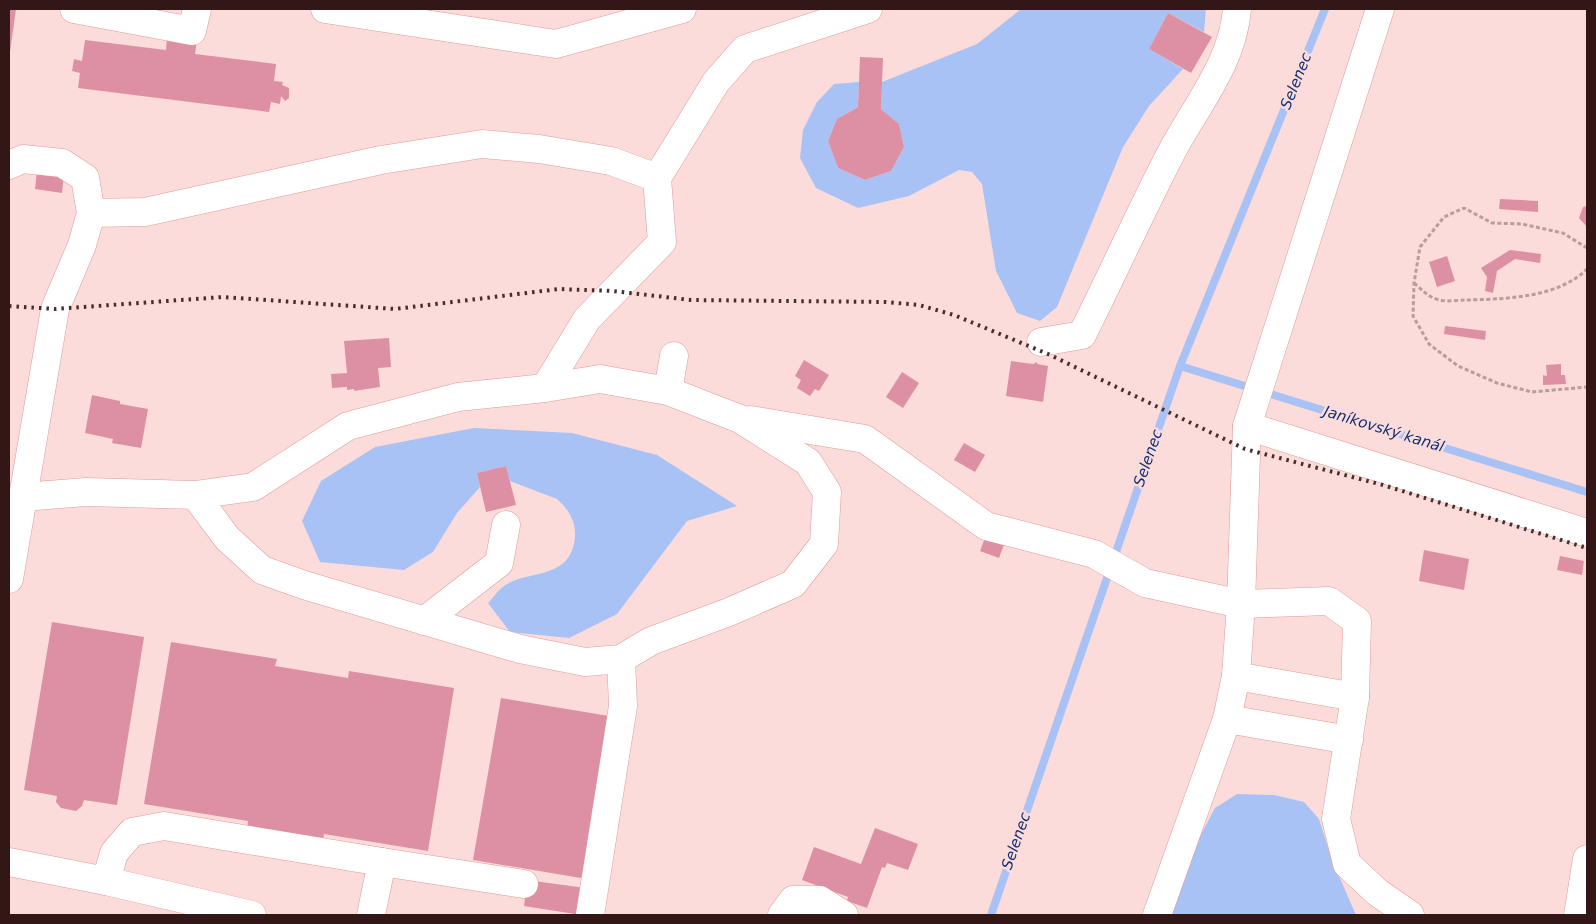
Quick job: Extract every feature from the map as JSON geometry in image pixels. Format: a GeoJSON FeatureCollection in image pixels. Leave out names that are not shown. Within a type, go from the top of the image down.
{"type":"FeatureCollection","features":[{"type":"Feature","properties":{"kind":"street"},"geometry":{"type":"LineString","coordinates":[[74,9],[192,32],[197,9]]}},
{"type":"Feature","properties":{"kind":"street"},"geometry":{"type":"LineString","coordinates":[[325,9],[556,44],[682,9]]}},
{"type":"Feature","properties":{"kind":"street"},"geometry":{"type":"LineString","coordinates":[[453,9],[488,33]]}},
{"type":"Feature","properties":{"kind":"street"},"geometry":{"type":"LineString","coordinates":[[545,388],[587,319],[662,242],[657,178],[716,82],[745,49],[868,9]]}},
{"type":"Feature","properties":{"kind":"street"},"geometry":{"type":"LineString","coordinates":[[1041,342],[1082,336],[1172,152],[1218,74],[1236,19],[1237,9]]}},
{"type":"Feature","properties":{"kind":"street"},"geometry":{"type":"LineString","coordinates":[[1157,915],[1226,719],[1236,676],[1241,604],[1247,426],[1380,9]]}},
{"type":"Feature","properties":{"kind":"street"},"geometry":{"type":"LineString","coordinates":[[91,213],[145,212],[381,160],[482,144],[539,149],[611,161],[657,178]]}},
{"type":"Feature","properties":{"kind":"street"},"geometry":{"type":"LineString","coordinates":[[9,164],[24,159],[62,163],[85,178],[91,213],[82,245],[55,308],[18,469],[23,497],[9,579]]}},
{"type":"Feature","properties":{"kind":"street"},"geometry":{"type":"LineString","coordinates":[[668,391],[674,356]]}},
{"type":"Feature","properties":{"kind":"street"},"geometry":{"type":"LineString","coordinates":[[23,497],[86,492],[195,495],[253,487],[348,426],[458,397],[545,388],[600,379],[668,391],[740,419],[808,462],[827,492],[824,544],[793,584],[729,612],[650,641],[621,659],[585,662],[520,650],[262,570],[227,538],[195,495]]}},
{"type":"Feature","properties":{"kind":"street"},"geometry":{"type":"LineString","coordinates":[[740,419],[865,439],[986,526],[1094,554],[1145,583],[1241,604],[1329,601],[1356,621],[1355,697],[1336,819],[1347,864],[1377,892],[1410,915]]}},
{"type":"Feature","properties":{"kind":"street"},"geometry":{"type":"LineString","coordinates":[[1247,426],[1587,532]]}},
{"type":"Feature","properties":{"kind":"street"},"geometry":{"type":"LineString","coordinates":[[424,621],[499,563],[506,525]]}},
{"type":"Feature","properties":{"kind":"street"},"geometry":{"type":"LineString","coordinates":[[590,915],[623,706],[621,659]]}},
{"type":"Feature","properties":{"kind":"street"},"geometry":{"type":"LineString","coordinates":[[1236,676],[1355,697]]}},
{"type":"Feature","properties":{"kind":"street"},"geometry":{"type":"LineString","coordinates":[[1226,719],[1349,740]]}},
{"type":"Feature","properties":{"kind":"street"},"geometry":{"type":"LineString","coordinates":[[106,881],[114,853],[132,832],[164,826],[524,884]]}},
{"type":"Feature","properties":{"kind":"street"},"geometry":{"type":"LineString","coordinates":[[1578,915],[1587,859]]}},
{"type":"Feature","properties":{"kind":"street"},"geometry":{"type":"LineString","coordinates":[[9,862],[106,881],[220,912],[252,915]]}},
{"type":"Feature","properties":{"kind":"street"},"geometry":{"type":"LineString","coordinates":[[371,915],[382,862]]}},
{"type":"Feature","properties":{"kind":"street"},"geometry":{"type":"LineString","coordinates":[[782,915],[794,900],[820,900],[844,915]]}},
{"type":"Feature","properties":{"kind":"path"},"geometry":{"type":"LineString","coordinates":[[1587,248],[1562,233],[1522,224],[1492,223],[1464,208],[1444,217],[1420,247],[1414,283],[1413,316],[1429,344],[1458,366],[1497,383],[1532,392],[1587,387]]}},
{"type":"Feature","properties":{"kind":"path"},"geometry":{"type":"LineString","coordinates":[[1414,283],[1428,296],[1441,300],[1500,299],[1554,289],[1580,276],[1587,269]]}},
{"type":"Feature","properties":{"kind":"water"},"geometry":{"type":"Polygon","coordinates":[[[1021,9],[1206,9],[1204,32],[1168,13],[1149,49],[1183,69],[1149,106],[1123,147],[1057,307],[1040,321],[1017,313],[996,271],[982,184],[972,172],[959,170],[909,196],[858,208],[816,188],[800,158],[803,130],[817,102],[834,84],[859,82],[858,107],[837,119],[828,141],[838,168],[865,180],[891,171],[904,147],[899,124],[881,109],[882,82],[977,44],[1021,9]]]}},
{"type":"Feature","properties":{"kind":"water"},"geometry":{"type":"Polygon","coordinates":[[[474,428],[572,433],[657,455],[737,506],[687,521],[617,614],[569,638],[510,632],[488,603],[502,588],[514,581],[558,567],[566,560],[572,550],[575,536],[573,520],[561,503],[557,499],[510,481],[506,466],[477,473],[480,487],[457,513],[433,552],[404,570],[320,562],[302,521],[321,481],[375,447],[474,428]]]}},
{"type":"Feature","properties":{"kind":"water"},"geometry":{"type":"Polygon","coordinates":[[[1237,794],[1274,795],[1304,802],[1319,819],[1332,860],[1356,915],[1165,915],[1179,876],[1215,808],[1237,794]]]}},
{"type":"Feature","properties":{"kind":"building"},"geometry":{"type":"Polygon","coordinates":[[[9,9],[16,9],[10,52],[9,52],[9,9]]]}},
{"type":"Feature","properties":{"kind":"building"},"geometry":{"type":"Polygon","coordinates":[[[1168,13],[1212,37],[1191,73],[1149,49],[1168,13]]]}},
{"type":"Feature","properties":{"kind":"building"},"geometry":{"type":"Polygon","coordinates":[[[167,36],[197,40],[195,54],[276,64],[274,81],[283,82],[282,85],[289,88],[289,98],[285,101],[281,96],[280,104],[271,102],[269,112],[78,88],[80,73],[72,71],[74,59],[82,61],[85,40],[166,50],[167,36]]]}},
{"type":"Feature","properties":{"kind":"building"},"geometry":{"type":"Polygon","coordinates":[[[860,57],[883,58],[881,109],[899,124],[904,147],[891,171],[865,180],[838,168],[828,141],[837,119],[858,107],[860,57]]]}},
{"type":"Feature","properties":{"kind":"building"},"geometry":{"type":"Polygon","coordinates":[[[37,170],[64,173],[62,193],[35,189],[37,170]]]}},
{"type":"Feature","properties":{"kind":"building"},"geometry":{"type":"Polygon","coordinates":[[[1500,199],[1538,201],[1538,212],[1499,209],[1500,199]]]}},
{"type":"Feature","properties":{"kind":"building"},"geometry":{"type":"Polygon","coordinates":[[[1587,206],[1587,227],[1579,218],[1583,207],[1587,206]]]}},
{"type":"Feature","properties":{"kind":"building"},"geometry":{"type":"Polygon","coordinates":[[[1510,250],[1541,254],[1540,263],[1515,259],[1497,271],[1493,293],[1485,291],[1487,277],[1481,268],[1510,250]]]}},
{"type":"Feature","properties":{"kind":"building"},"geometry":{"type":"Polygon","coordinates":[[[1447,256],[1455,281],[1437,287],[1429,262],[1447,256]]]}},
{"type":"Feature","properties":{"kind":"building"},"geometry":{"type":"Polygon","coordinates":[[[1445,326],[1486,331],[1485,340],[1444,334],[1445,326]]]}},
{"type":"Feature","properties":{"kind":"building"},"geometry":{"type":"Polygon","coordinates":[[[389,338],[391,367],[378,368],[380,387],[354,391],[354,389],[347,390],[347,387],[332,388],[331,374],[347,373],[344,341],[389,338]]]}},
{"type":"Feature","properties":{"kind":"building"},"geometry":{"type":"Polygon","coordinates":[[[804,360],[829,375],[819,391],[815,389],[810,396],[797,388],[801,380],[795,376],[804,360]]]}},
{"type":"Feature","properties":{"kind":"building"},"geometry":{"type":"Polygon","coordinates":[[[1011,361],[1033,364],[1037,362],[1037,364],[1048,366],[1043,402],[1006,396],[1011,361]]]}},
{"type":"Feature","properties":{"kind":"building"},"geometry":{"type":"Polygon","coordinates":[[[1561,364],[1561,375],[1565,375],[1566,384],[1543,385],[1543,375],[1547,376],[1546,365],[1561,364]]]}},
{"type":"Feature","properties":{"kind":"building"},"geometry":{"type":"Polygon","coordinates":[[[902,372],[919,383],[903,408],[886,397],[902,372]]]}},
{"type":"Feature","properties":{"kind":"building"},"geometry":{"type":"Polygon","coordinates":[[[92,395],[120,401],[120,404],[148,409],[141,448],[112,443],[113,439],[85,433],[92,395]]]}},
{"type":"Feature","properties":{"kind":"building"},"geometry":{"type":"Polygon","coordinates":[[[964,443],[985,455],[975,472],[954,460],[964,443]]]}},
{"type":"Feature","properties":{"kind":"building"},"geometry":{"type":"Polygon","coordinates":[[[506,466],[516,505],[486,512],[477,473],[506,466]]]}},
{"type":"Feature","properties":{"kind":"building"},"geometry":{"type":"Polygon","coordinates":[[[986,535],[1005,542],[999,558],[980,551],[986,535]]]}},
{"type":"Feature","properties":{"kind":"building"},"geometry":{"type":"Polygon","coordinates":[[[1424,550],[1469,559],[1464,590],[1419,581],[1424,550]]]}},
{"type":"Feature","properties":{"kind":"building"},"geometry":{"type":"Polygon","coordinates":[[[1560,556],[1584,561],[1582,575],[1557,570],[1560,556]]]}},
{"type":"Feature","properties":{"kind":"building"},"geometry":{"type":"Polygon","coordinates":[[[52,622],[144,637],[117,805],[84,800],[82,806],[76,811],[61,808],[56,802],[57,796],[24,790],[52,622]]]}},
{"type":"Feature","properties":{"kind":"building"},"geometry":{"type":"Polygon","coordinates":[[[171,642],[277,659],[275,666],[348,678],[349,671],[454,688],[428,851],[324,834],[323,841],[247,829],[248,821],[144,804],[171,642]]]}},
{"type":"Feature","properties":{"kind":"building"},"geometry":{"type":"Polygon","coordinates":[[[501,698],[615,717],[587,879],[473,860],[501,698]]]}},
{"type":"Feature","properties":{"kind":"building"},"geometry":{"type":"Polygon","coordinates":[[[875,828],[918,844],[908,870],[887,863],[885,868],[882,867],[867,908],[847,901],[848,897],[802,880],[814,847],[861,864],[875,828]]]}},
{"type":"Feature","properties":{"kind":"building"},"geometry":{"type":"Polygon","coordinates":[[[527,880],[585,888],[581,915],[524,906],[527,880]]]}},
{"type":"Feature","properties":{"kind":"waterway","name":"Selenec"},"geometry":{"type":"LineString","coordinates":[[991,915],[1180,366],[1325,9]]}},
{"type":"Feature","properties":{"kind":"waterway","name":"Janíkovský kanál"},"geometry":{"type":"LineString","coordinates":[[1180,366],[1587,492]]}},
{"type":"Feature","properties":{"kind":"railway"},"geometry":{"type":"LineString","coordinates":[[9,306],[55,309],[223,297],[395,309],[559,289],[613,291],[691,300],[886,302],[919,305],[954,315],[1048,354],[1245,449],[1383,485],[1587,548]]}}]}
